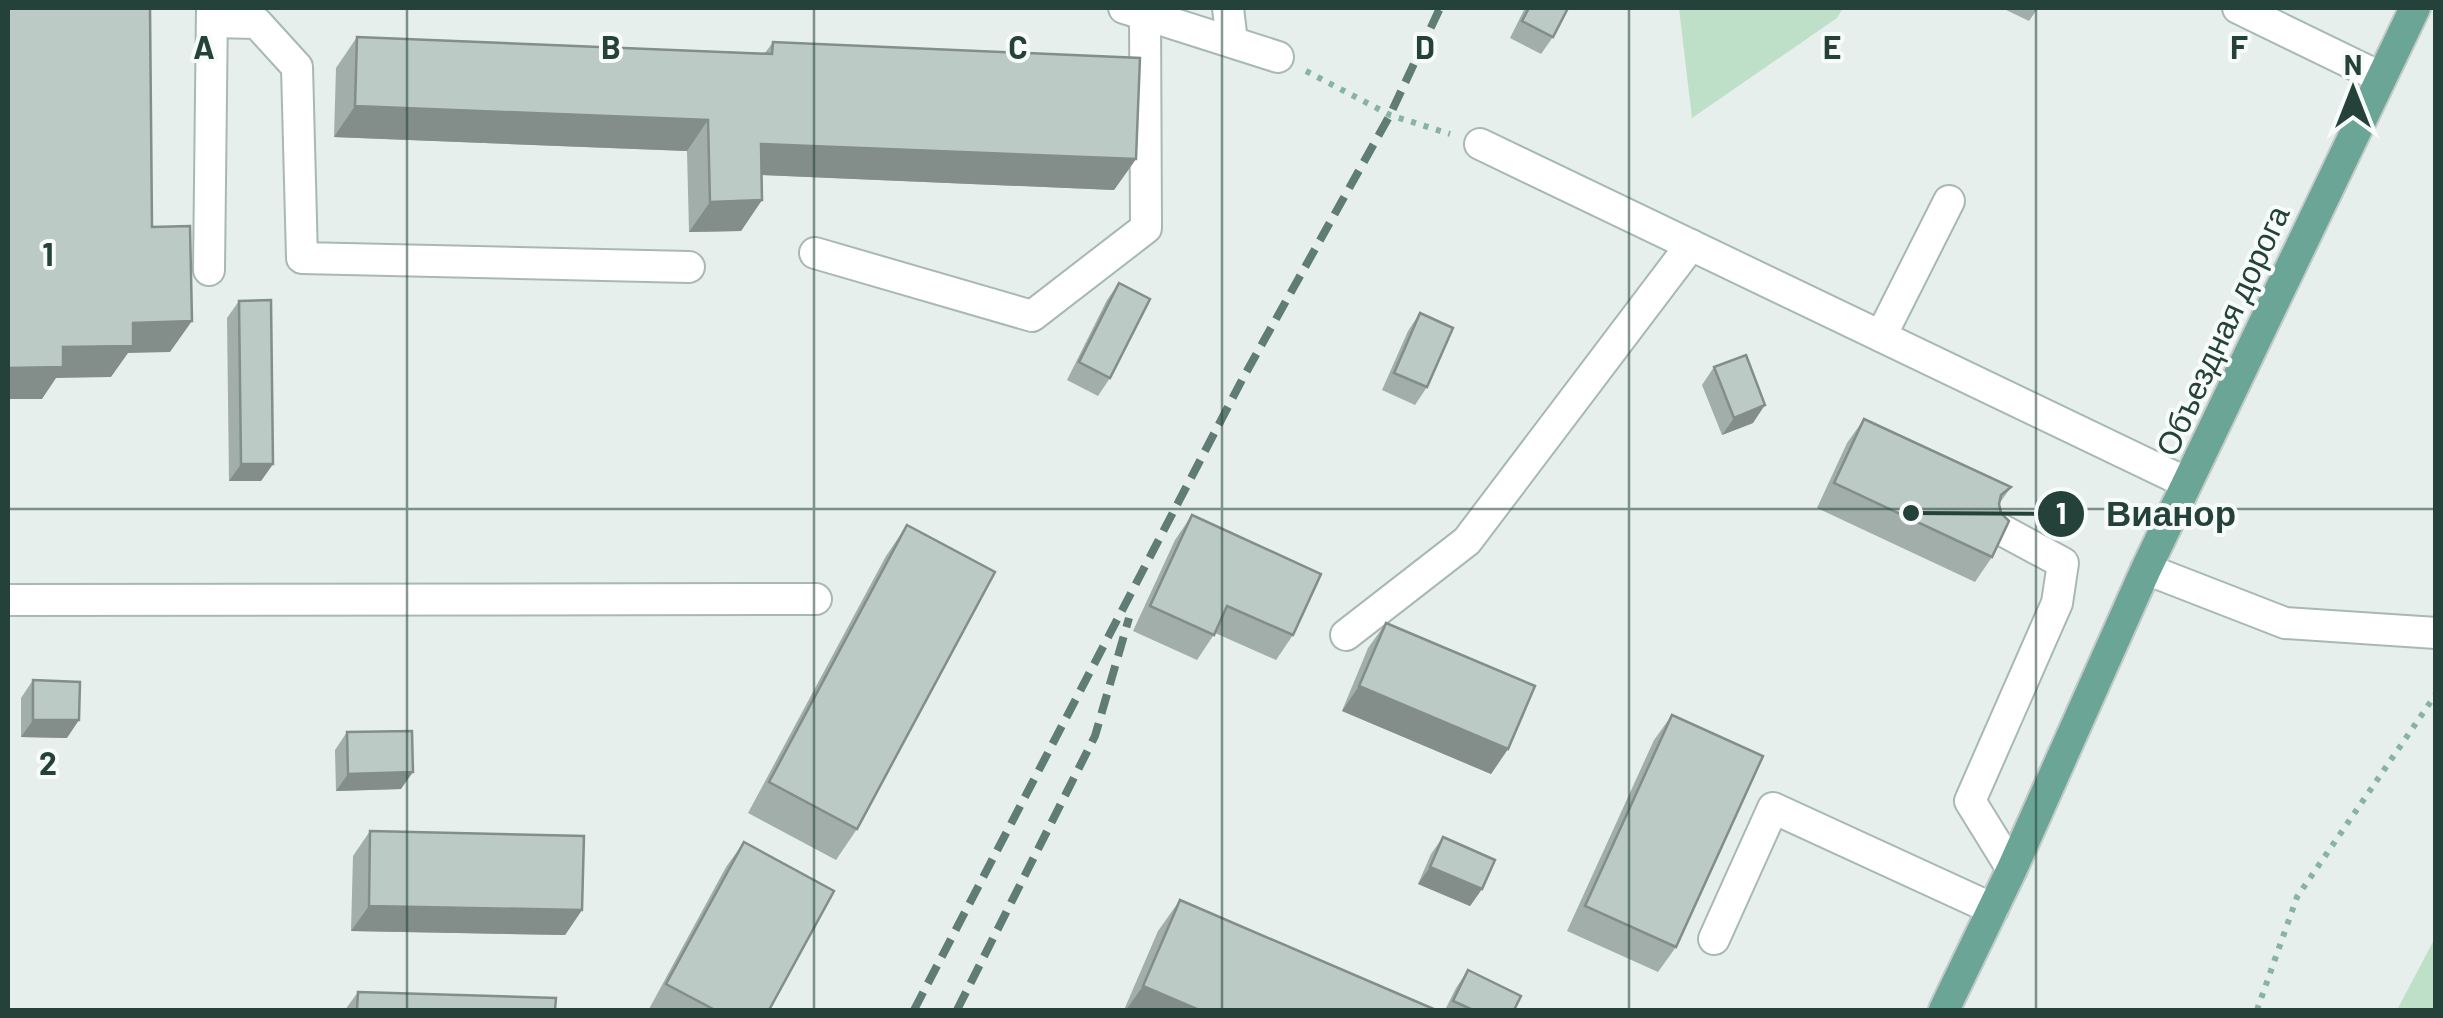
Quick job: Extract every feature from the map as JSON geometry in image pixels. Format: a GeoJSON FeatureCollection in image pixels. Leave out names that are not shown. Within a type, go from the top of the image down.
{"type":"FeatureCollection","features":[{"type":"Feature","properties":{"kind":"main road","name":"Объездная дорога"},"geometry":{"type":"LineString","coordinates":[[1944,1010],[2012,869],[2146,569],[2415,8]]}},
{"type":"Feature","properties":{"kind":"lane"},"geometry":{"type":"LineString","coordinates":[[1228,8],[1232,42]]}},
{"type":"Feature","properties":{"kind":"lane"},"geometry":{"type":"LineString","coordinates":[[2238,8],[2380,77]]}},
{"type":"Feature","properties":{"kind":"lane"},"geometry":{"type":"LineString","coordinates":[[816,252],[1032,316],[1146,228],[1135,11],[1278,57]]}},
{"type":"Feature","properties":{"kind":"lane"},"geometry":{"type":"LineString","coordinates":[[208,270],[212,15],[258,23],[297,67],[302,258],[689,267]]}},
{"type":"Feature","properties":{"kind":"lane"},"geometry":{"type":"LineString","coordinates":[[1480,144],[2187,483]]}},
{"type":"Feature","properties":{"kind":"lane"},"geometry":{"type":"LineString","coordinates":[[1881,336],[1948,201]]}},
{"type":"Feature","properties":{"kind":"lane"},"geometry":{"type":"LineString","coordinates":[[1346,635],[1467,541],[1691,245]]}},
{"type":"Feature","properties":{"kind":"lane"},"geometry":{"type":"LineString","coordinates":[[2000,529],[2063,563],[2057,602],[1970,800],[2012,869]]}},
{"type":"Feature","properties":{"kind":"lane"},"geometry":{"type":"LineString","coordinates":[[2146,569],[2285,622],[2436,632]]}},
{"type":"Feature","properties":{"kind":"lane"},"geometry":{"type":"LineString","coordinates":[[8,600],[816,599]]}},
{"type":"Feature","properties":{"kind":"lane"},"geometry":{"type":"LineString","coordinates":[[1714,939],[1772,808],[1993,909]]}},
{"type":"Feature","properties":{"kind":"path"},"geometry":{"type":"LineString","coordinates":[[1278,57],[1390,114],[1480,144]]}},
{"type":"Feature","properties":{"kind":"path"},"geometry":{"type":"LineString","coordinates":[[2257,1010],[2297,898],[2436,694]]}},
{"type":"Feature","properties":{"kind":"green space"},"geometry":{"type":"Polygon","coordinates":[[[1679,8],[1843,8],[1837,18],[1692,118],[1679,8]]]}},
{"type":"Feature","properties":{"kind":"green space"},"geometry":{"type":"Polygon","coordinates":[[[2435,938],[2435,1010],[2397,1010],[2435,938]]]}},
{"type":"Feature","properties":{"kind":"building"},"geometry":{"type":"Polygon","coordinates":[[[8,8],[150,8],[152,227],[190,226],[192,321],[133,323],[133,346],[63,347],[63,367],[8,368],[8,8]]]}},
{"type":"Feature","properties":{"kind":"building"},"geometry":{"type":"Polygon","coordinates":[[[1529,8],[1568,8],[1553,37],[1522,21],[1529,8]]]}},
{"type":"Feature","properties":{"kind":"building"},"geometry":{"type":"Polygon","coordinates":[[[357,37],[772,54],[773,42],[1140,58],[1136,159],[761,144],[762,200],[710,202],[708,120],[355,106],[357,37]]]}},
{"type":"Feature","properties":{"kind":"building"},"geometry":{"type":"Polygon","coordinates":[[[1119,283],[1150,299],[1110,378],[1079,362],[1119,283]]]}},
{"type":"Feature","properties":{"kind":"building"},"geometry":{"type":"Polygon","coordinates":[[[271,300],[273,464],[241,464],[239,301],[271,300]]]}},
{"type":"Feature","properties":{"kind":"building"},"geometry":{"type":"Polygon","coordinates":[[[1420,313],[1453,328],[1427,387],[1394,373],[1420,313]]]}},
{"type":"Feature","properties":{"kind":"building"},"geometry":{"type":"Polygon","coordinates":[[[1746,355],[1765,405],[1734,418],[1714,367],[1746,355]]]}},
{"type":"Feature","properties":{"kind":"building"},"geometry":{"type":"Polygon","coordinates":[[[1864,419],[2011,487],[2001,495],[2001,513],[2009,521],[1992,557],[1834,483],[1864,419]]]}},
{"type":"Feature","properties":{"kind":"building"},"geometry":{"type":"Polygon","coordinates":[[[1192,515],[1321,574],[1293,635],[1227,606],[1214,635],[1150,606],[1192,515]]]}},
{"type":"Feature","properties":{"kind":"building"},"geometry":{"type":"Polygon","coordinates":[[[907,525],[995,572],[857,829],[769,782],[907,525]]]}},
{"type":"Feature","properties":{"kind":"building"},"geometry":{"type":"Polygon","coordinates":[[[1386,623],[1535,686],[1508,749],[1359,686],[1386,623]]]}},
{"type":"Feature","properties":{"kind":"building"},"geometry":{"type":"Polygon","coordinates":[[[33,680],[80,682],[79,720],[33,720],[33,680]]]}},
{"type":"Feature","properties":{"kind":"building"},"geometry":{"type":"Polygon","coordinates":[[[1672,715],[1763,756],[1676,947],[1585,906],[1672,715]]]}},
{"type":"Feature","properties":{"kind":"building"},"geometry":{"type":"Polygon","coordinates":[[[412,731],[413,772],[348,774],[347,732],[412,731]]]}},
{"type":"Feature","properties":{"kind":"building"},"geometry":{"type":"Polygon","coordinates":[[[370,831],[584,836],[582,910],[369,906],[370,831]]]}},
{"type":"Feature","properties":{"kind":"building"},"geometry":{"type":"Polygon","coordinates":[[[1443,837],[1495,860],[1482,889],[1430,867],[1443,837]]]}},
{"type":"Feature","properties":{"kind":"building"},"geometry":{"type":"Polygon","coordinates":[[[744,842],[834,891],[769,1010],[715,1010],[666,984],[744,842]]]}},
{"type":"Feature","properties":{"kind":"building"},"geometry":{"type":"Polygon","coordinates":[[[1180,900],[1436,1010],[1199,1010],[1143,986],[1180,900]]]}},
{"type":"Feature","properties":{"kind":"building"},"geometry":{"type":"Polygon","coordinates":[[[1468,970],[1521,996],[1514,1010],[1473,1010],[1453,1001],[1468,970]]]}},
{"type":"Feature","properties":{"kind":"building"},"geometry":{"type":"Polygon","coordinates":[[[358,992],[556,998],[555,1010],[357,1010],[358,992]]]}},
{"type":"Feature","properties":{"kind":"railway"},"geometry":{"type":"LineString","coordinates":[[914,1010],[1243,378],[1390,115],[1440,8]]}},
{"type":"Feature","properties":{"kind":"railway"},"geometry":{"type":"LineString","coordinates":[[957,1010],[1095,736],[1129,618]]}},
{"type":"Feature","properties":{"kind":"place","name":"Вианор"},"geometry":{"type":"Point","coordinates":[1911,513]}}]}
